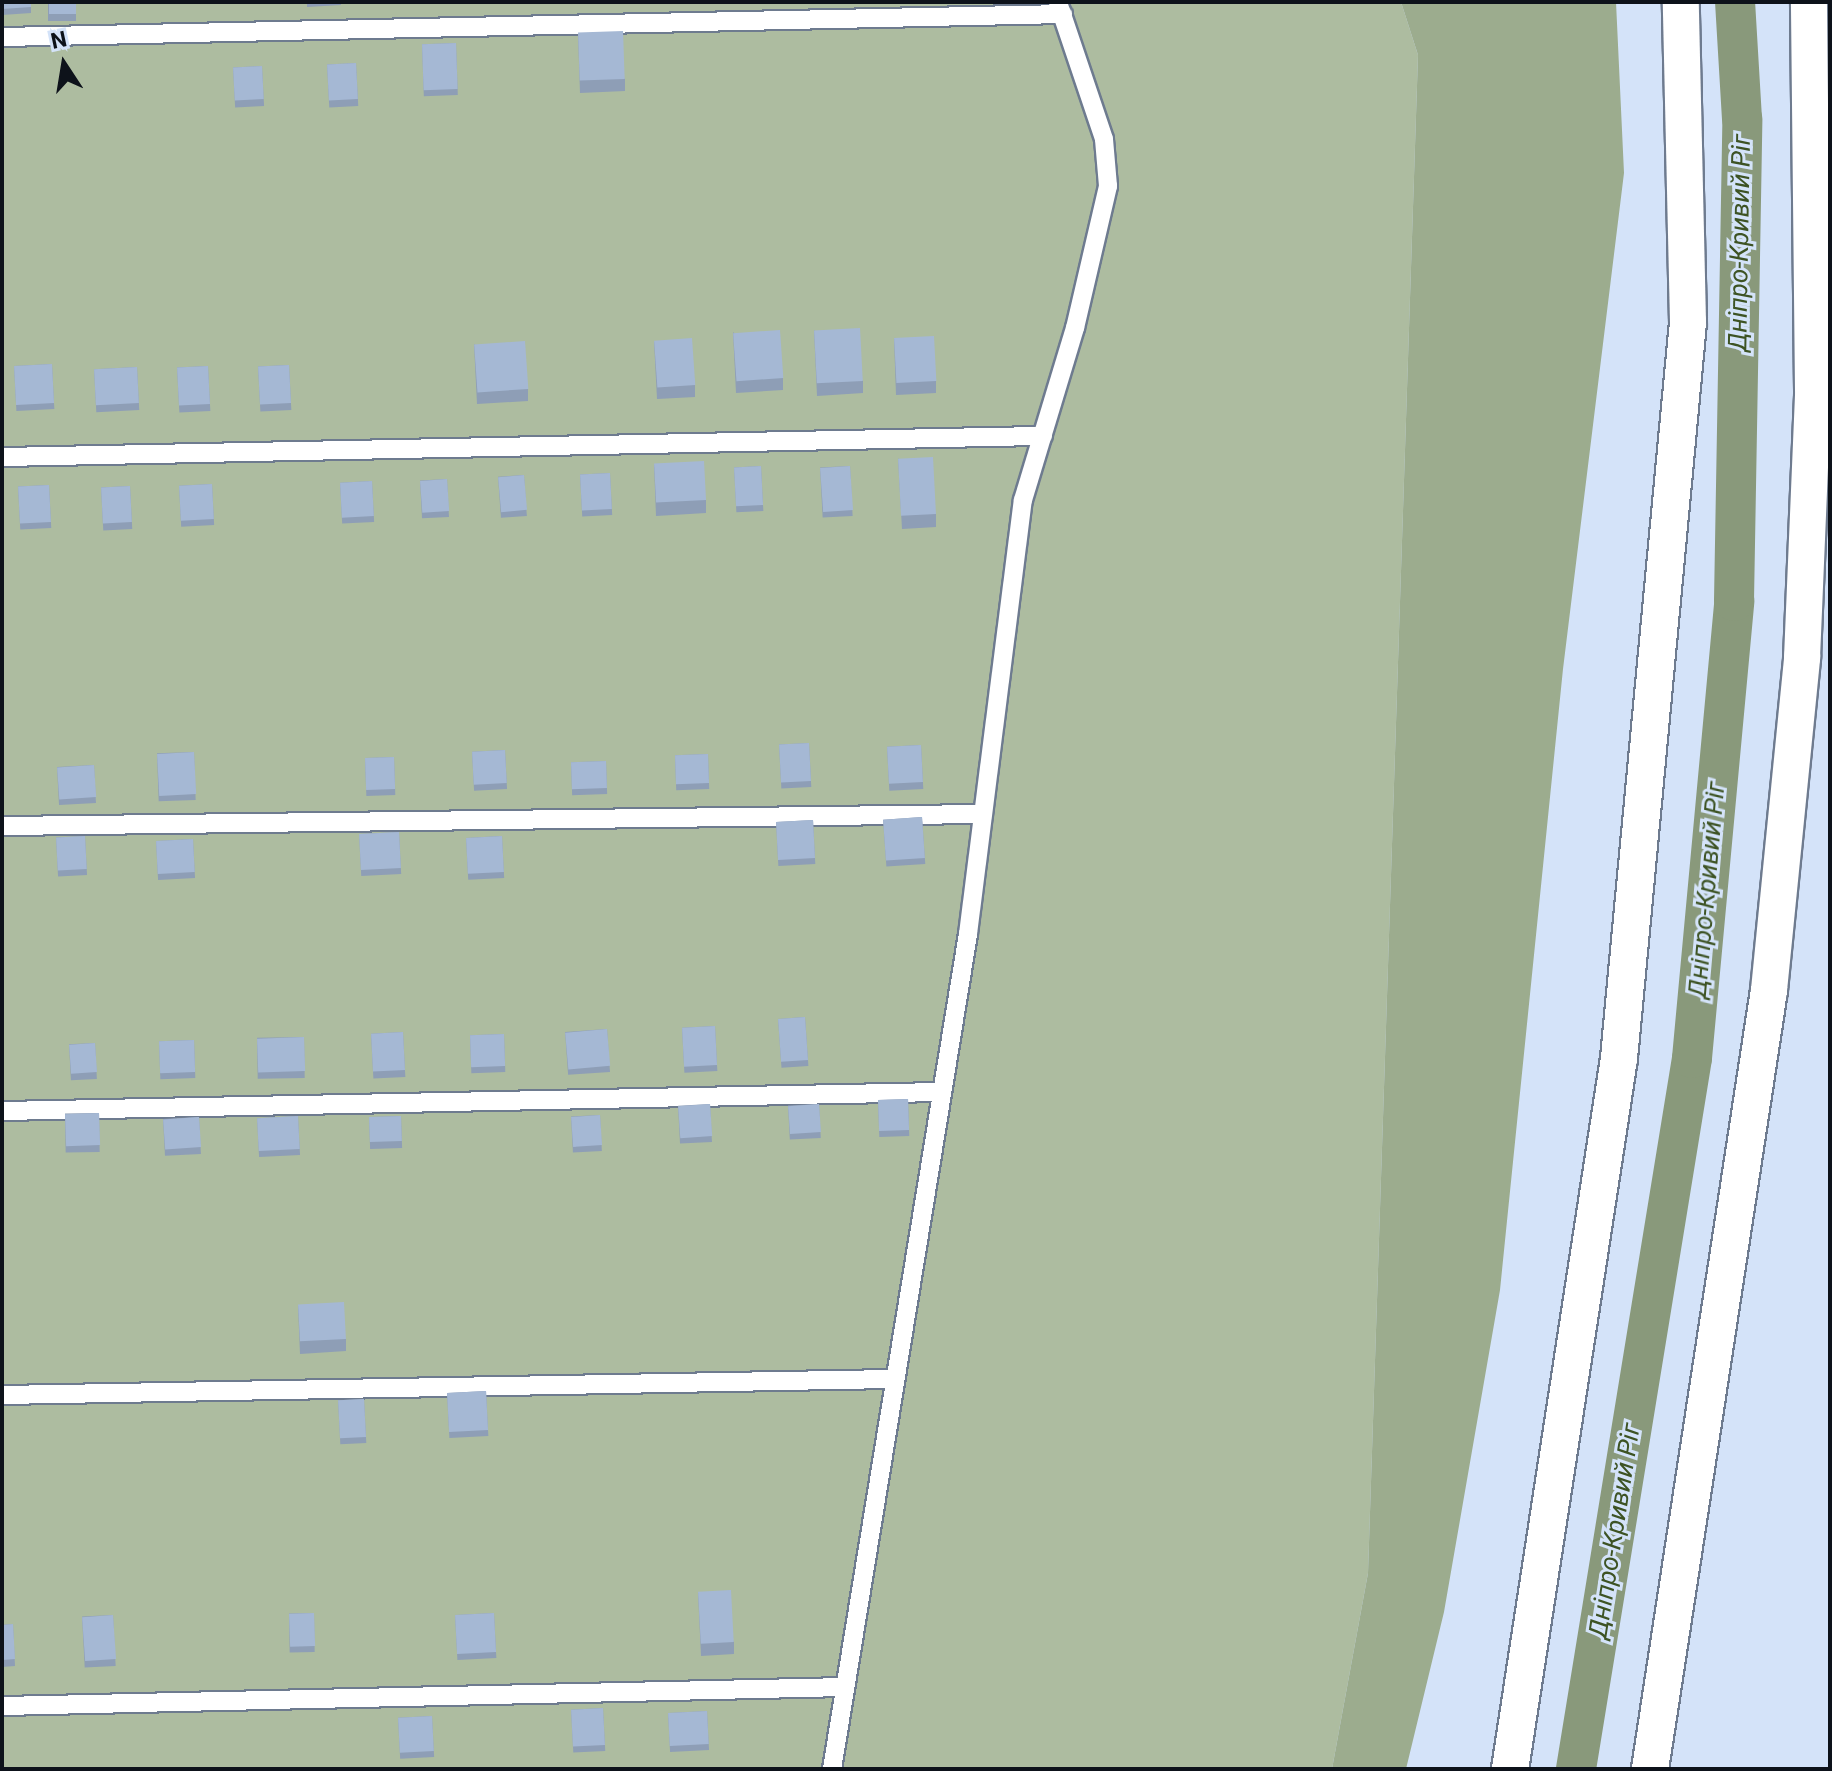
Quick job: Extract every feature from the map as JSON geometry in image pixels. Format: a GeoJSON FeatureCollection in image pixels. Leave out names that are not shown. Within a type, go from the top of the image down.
{"type":"FeatureCollection","features":[{"type":"Feature","properties":{"kind":"street"},"geometry":{"type":"LineString","coordinates":[[1510,1769],[1620,1043],[1688,322],[1681,2]]}},
{"type":"Feature","properties":{"kind":"street"},"geometry":{"type":"LineString","coordinates":[[1650,1769],[1769,990],[1802,658],[1813,390],[1809,2]]}},
{"type":"Feature","properties":{"kind":"lane"},"geometry":{"type":"LineString","coordinates":[[2,37],[1060,8],[1104,139],[1108,186],[1043,436],[1006,606],[982,814],[942,1092],[832,1769]]}},
{"type":"Feature","properties":{"kind":"lane"},"geometry":{"type":"LineString","coordinates":[[2,457],[1043,436]]}},
{"type":"Feature","properties":{"kind":"lane"},"geometry":{"type":"LineString","coordinates":[[2,826],[982,814]]}},
{"type":"Feature","properties":{"kind":"lane"},"geometry":{"type":"LineString","coordinates":[[2,1111],[942,1092]]}},
{"type":"Feature","properties":{"kind":"lane"},"geometry":{"type":"LineString","coordinates":[[2,1395],[895,1379]]}},
{"type":"Feature","properties":{"kind":"lane"},"geometry":{"type":"LineString","coordinates":[[2,1706],[845,1687]]}},
{"type":"Feature","properties":{"kind":"green space"},"geometry":{"type":"Polygon","coordinates":[[[2,2],[1401,2],[1418,55],[1368,1573],[1332,1769],[2,1769],[2,2]]]}},
{"type":"Feature","properties":{"kind":"green space"},"geometry":{"type":"Polygon","coordinates":[[[1401,2],[1616,2],[1624,173],[1563,669],[1500,1290],[1444,1612],[1406,1769],[1332,1769],[1368,1573],[1418,55],[1401,2]]]}},
{"type":"Feature","properties":{"kind":"building"},"geometry":{"type":"Polygon","coordinates":[[[2,2],[31,2],[31,7],[2,9],[2,2]]]}},
{"type":"Feature","properties":{"kind":"building"},"geometry":{"type":"Polygon","coordinates":[[[49,2],[76,2],[76,14],[49,14],[49,2]]]}},
{"type":"Feature","properties":{"kind":"building"},"geometry":{"type":"Polygon","coordinates":[[[623,31],[625,79],[580,81],[578,33],[623,31]]]}},
{"type":"Feature","properties":{"kind":"building"},"geometry":{"type":"Polygon","coordinates":[[[456,43],[458,89],[424,90],[422,44],[456,43]]]}},
{"type":"Feature","properties":{"kind":"building"},"geometry":{"type":"Polygon","coordinates":[[[356,63],[358,99],[329,100],[327,65],[356,63]]]}},
{"type":"Feature","properties":{"kind":"building"},"geometry":{"type":"Polygon","coordinates":[[[262,66],[264,99],[235,100],[233,68],[262,66]]]}},
{"type":"Feature","properties":{"kind":"building"},"geometry":{"type":"Polygon","coordinates":[[[860,328],[863,381],[817,383],[814,330],[860,328]]]}},
{"type":"Feature","properties":{"kind":"building"},"geometry":{"type":"Polygon","coordinates":[[[780,330],[783,378],[736,381],[733,333],[780,330]]]}},
{"type":"Feature","properties":{"kind":"building"},"geometry":{"type":"Polygon","coordinates":[[[934,336],[936,381],[896,383],[894,338],[934,336]]]}},
{"type":"Feature","properties":{"kind":"building"},"geometry":{"type":"Polygon","coordinates":[[[692,338],[695,385],[657,388],[654,341],[692,338]]]}},
{"type":"Feature","properties":{"kind":"building"},"geometry":{"type":"Polygon","coordinates":[[[525,341],[528,389],[477,392],[474,345],[525,341]]]}},
{"type":"Feature","properties":{"kind":"building"},"geometry":{"type":"Polygon","coordinates":[[[52,364],[54,403],[16,405],[14,366],[52,364]]]}},
{"type":"Feature","properties":{"kind":"building"},"geometry":{"type":"Polygon","coordinates":[[[289,365],[291,403],[260,405],[258,367],[289,365]]]}},
{"type":"Feature","properties":{"kind":"building"},"geometry":{"type":"Polygon","coordinates":[[[208,366],[210,404],[179,406],[177,368],[208,366]]]}},
{"type":"Feature","properties":{"kind":"building"},"geometry":{"type":"Polygon","coordinates":[[[137,367],[139,403],[96,405],[94,369],[137,367]]]}},
{"type":"Feature","properties":{"kind":"building"},"geometry":{"type":"Polygon","coordinates":[[[933,457],[936,514],[901,516],[898,459],[933,457]]]}},
{"type":"Feature","properties":{"kind":"building"},"geometry":{"type":"Polygon","coordinates":[[[704,461],[706,500],[656,503],[654,464],[704,461]]]}},
{"type":"Feature","properties":{"kind":"building"},"geometry":{"type":"Polygon","coordinates":[[[761,466],[763,505],[736,506],[734,467],[761,466]]]}},
{"type":"Feature","properties":{"kind":"building"},"geometry":{"type":"Polygon","coordinates":[[[850,466],[853,510],[823,512],[820,468],[850,466]]]}},
{"type":"Feature","properties":{"kind":"building"},"geometry":{"type":"Polygon","coordinates":[[[610,473],[612,509],[582,511],[580,475],[610,473]]]}},
{"type":"Feature","properties":{"kind":"building"},"geometry":{"type":"Polygon","coordinates":[[[524,475],[527,510],[501,512],[498,477],[524,475]]]}},
{"type":"Feature","properties":{"kind":"building"},"geometry":{"type":"Polygon","coordinates":[[[447,479],[449,511],[422,513],[420,481],[447,479]]]}},
{"type":"Feature","properties":{"kind":"building"},"geometry":{"type":"Polygon","coordinates":[[[372,481],[374,516],[342,518],[340,483],[372,481]]]}},
{"type":"Feature","properties":{"kind":"building"},"geometry":{"type":"Polygon","coordinates":[[[212,484],[214,519],[181,521],[179,486],[212,484]]]}},
{"type":"Feature","properties":{"kind":"building"},"geometry":{"type":"Polygon","coordinates":[[[49,485],[51,522],[20,524],[18,487],[49,485]]]}},
{"type":"Feature","properties":{"kind":"building"},"geometry":{"type":"Polygon","coordinates":[[[130,486],[132,522],[103,523],[101,488],[130,486]]]}},
{"type":"Feature","properties":{"kind":"building"},"geometry":{"type":"Polygon","coordinates":[[[809,743],[811,781],[781,783],[779,745],[809,743]]]}},
{"type":"Feature","properties":{"kind":"building"},"geometry":{"type":"Polygon","coordinates":[[[921,745],[923,782],[889,784],[887,747],[921,745]]]}},
{"type":"Feature","properties":{"kind":"building"},"geometry":{"type":"Polygon","coordinates":[[[505,750],[507,783],[474,785],[472,752],[505,750]]]}},
{"type":"Feature","properties":{"kind":"building"},"geometry":{"type":"Polygon","coordinates":[[[194,752],[196,794],[159,796],[157,754],[194,752]]]}},
{"type":"Feature","properties":{"kind":"building"},"geometry":{"type":"Polygon","coordinates":[[[708,754],[709,783],[676,784],[675,755],[708,754]]]}},
{"type":"Feature","properties":{"kind":"building"},"geometry":{"type":"Polygon","coordinates":[[[394,757],[395,789],[366,790],[365,758],[394,757]]]}},
{"type":"Feature","properties":{"kind":"building"},"geometry":{"type":"Polygon","coordinates":[[[606,761],[607,788],[572,789],[571,762],[606,761]]]}},
{"type":"Feature","properties":{"kind":"building"},"geometry":{"type":"Polygon","coordinates":[[[94,765],[96,797],[59,800],[57,768],[94,765]]]}},
{"type":"Feature","properties":{"kind":"building"},"geometry":{"type":"Polygon","coordinates":[[[922,817],[925,858],[886,861],[883,820],[922,817]]]}},
{"type":"Feature","properties":{"kind":"building"},"geometry":{"type":"Polygon","coordinates":[[[813,820],[815,858],[778,860],[776,822],[813,820]]]}},
{"type":"Feature","properties":{"kind":"building"},"geometry":{"type":"Polygon","coordinates":[[[399,832],[401,868],[361,870],[359,834],[399,832]]]}},
{"type":"Feature","properties":{"kind":"building"},"geometry":{"type":"Polygon","coordinates":[[[85,836],[87,869],[58,870],[56,838],[85,836]]]}},
{"type":"Feature","properties":{"kind":"building"},"geometry":{"type":"Polygon","coordinates":[[[502,836],[504,872],[468,874],[466,838],[502,836]]]}},
{"type":"Feature","properties":{"kind":"building"},"geometry":{"type":"Polygon","coordinates":[[[193,839],[195,872],[158,874],[156,841],[193,839]]]}},
{"type":"Feature","properties":{"kind":"building"},"geometry":{"type":"Polygon","coordinates":[[[805,1017],[808,1060],[781,1062],[778,1019],[805,1017]]]}},
{"type":"Feature","properties":{"kind":"building"},"geometry":{"type":"Polygon","coordinates":[[[715,1026],[717,1065],[684,1067],[682,1028],[715,1026]]]}},
{"type":"Feature","properties":{"kind":"building"},"geometry":{"type":"Polygon","coordinates":[[[607,1029],[610,1066],[568,1070],[565,1033],[607,1029]]]}},
{"type":"Feature","properties":{"kind":"building"},"geometry":{"type":"Polygon","coordinates":[[[403,1032],[405,1070],[373,1072],[371,1034],[403,1032]]]}},
{"type":"Feature","properties":{"kind":"building"},"geometry":{"type":"Polygon","coordinates":[[[504,1034],[505,1066],[471,1067],[470,1035],[504,1034]]]}},
{"type":"Feature","properties":{"kind":"building"},"geometry":{"type":"Polygon","coordinates":[[[304,1037],[305,1071],[258,1073],[257,1039],[304,1037]]]}},
{"type":"Feature","properties":{"kind":"building"},"geometry":{"type":"Polygon","coordinates":[[[194,1040],[195,1072],[160,1073],[159,1041],[194,1040]]]}},
{"type":"Feature","properties":{"kind":"building"},"geometry":{"type":"Polygon","coordinates":[[[95,1043],[97,1072],[71,1074],[69,1045],[95,1043]]]}},
{"type":"Feature","properties":{"kind":"building"},"geometry":{"type":"Polygon","coordinates":[[[908,1099],[909,1130],[879,1131],[878,1100],[908,1099]]]}},
{"type":"Feature","properties":{"kind":"building"},"geometry":{"type":"Polygon","coordinates":[[[710,1104],[712,1136],[680,1138],[678,1106],[710,1104]]]}},
{"type":"Feature","properties":{"kind":"building"},"geometry":{"type":"Polygon","coordinates":[[[819,1104],[821,1132],[790,1134],[788,1106],[819,1104]]]}},
{"type":"Feature","properties":{"kind":"building"},"geometry":{"type":"Polygon","coordinates":[[[99,1113],[100,1145],[66,1146],[65,1114],[99,1113]]]}},
{"type":"Feature","properties":{"kind":"building"},"geometry":{"type":"Polygon","coordinates":[[[600,1115],[602,1145],[573,1147],[571,1117],[600,1115]]]}},
{"type":"Feature","properties":{"kind":"building"},"geometry":{"type":"Polygon","coordinates":[[[298,1116],[300,1149],[259,1151],[257,1118],[298,1116]]]}},
{"type":"Feature","properties":{"kind":"building"},"geometry":{"type":"Polygon","coordinates":[[[401,1116],[402,1141],[370,1142],[369,1117],[401,1116]]]}},
{"type":"Feature","properties":{"kind":"building"},"geometry":{"type":"Polygon","coordinates":[[[199,1117],[201,1147],[165,1149],[163,1120],[199,1117]]]}},
{"type":"Feature","properties":{"kind":"building"},"geometry":{"type":"Polygon","coordinates":[[[344,1302],[346,1339],[300,1341],[298,1304],[344,1302]]]}},
{"type":"Feature","properties":{"kind":"building"},"geometry":{"type":"Polygon","coordinates":[[[486,1391],[488,1430],[449,1432],[447,1393],[486,1391]]]}},
{"type":"Feature","properties":{"kind":"building"},"geometry":{"type":"Polygon","coordinates":[[[364,1399],[366,1437],[340,1438],[338,1400],[364,1399]]]}},
{"type":"Feature","properties":{"kind":"building"},"geometry":{"type":"Polygon","coordinates":[[[731,1590],[734,1642],[701,1644],[698,1592],[731,1590]]]}},
{"type":"Feature","properties":{"kind":"building"},"geometry":{"type":"Polygon","coordinates":[[[314,1613],[315,1646],[290,1647],[289,1614],[314,1613]]]}},
{"type":"Feature","properties":{"kind":"building"},"geometry":{"type":"Polygon","coordinates":[[[494,1613],[496,1652],[457,1654],[455,1615],[494,1613]]]}},
{"type":"Feature","properties":{"kind":"building"},"geometry":{"type":"Polygon","coordinates":[[[113,1615],[116,1659],[85,1661],[82,1617],[113,1615]]]}},
{"type":"Feature","properties":{"kind":"building"},"geometry":{"type":"Polygon","coordinates":[[[13,1624],[15,1659],[2,1660],[2,1625],[13,1624]]]}},
{"type":"Feature","properties":{"kind":"building"},"geometry":{"type":"Polygon","coordinates":[[[603,1708],[605,1745],[573,1747],[571,1710],[603,1708]]]}},
{"type":"Feature","properties":{"kind":"building"},"geometry":{"type":"Polygon","coordinates":[[[707,1711],[709,1744],[670,1746],[668,1713],[707,1711]]]}},
{"type":"Feature","properties":{"kind":"building"},"geometry":{"type":"Polygon","coordinates":[[[432,1716],[434,1751],[400,1753],[398,1718],[432,1716]]]}},
{"type":"Feature","properties":{"kind":"waterway","name":"Дніпро-Кривий Ріг"},"geometry":{"type":"LineString","coordinates":[[1576,1769],[1692,1058],[1734,601],[1742,119],[1735,2]]}}]}
